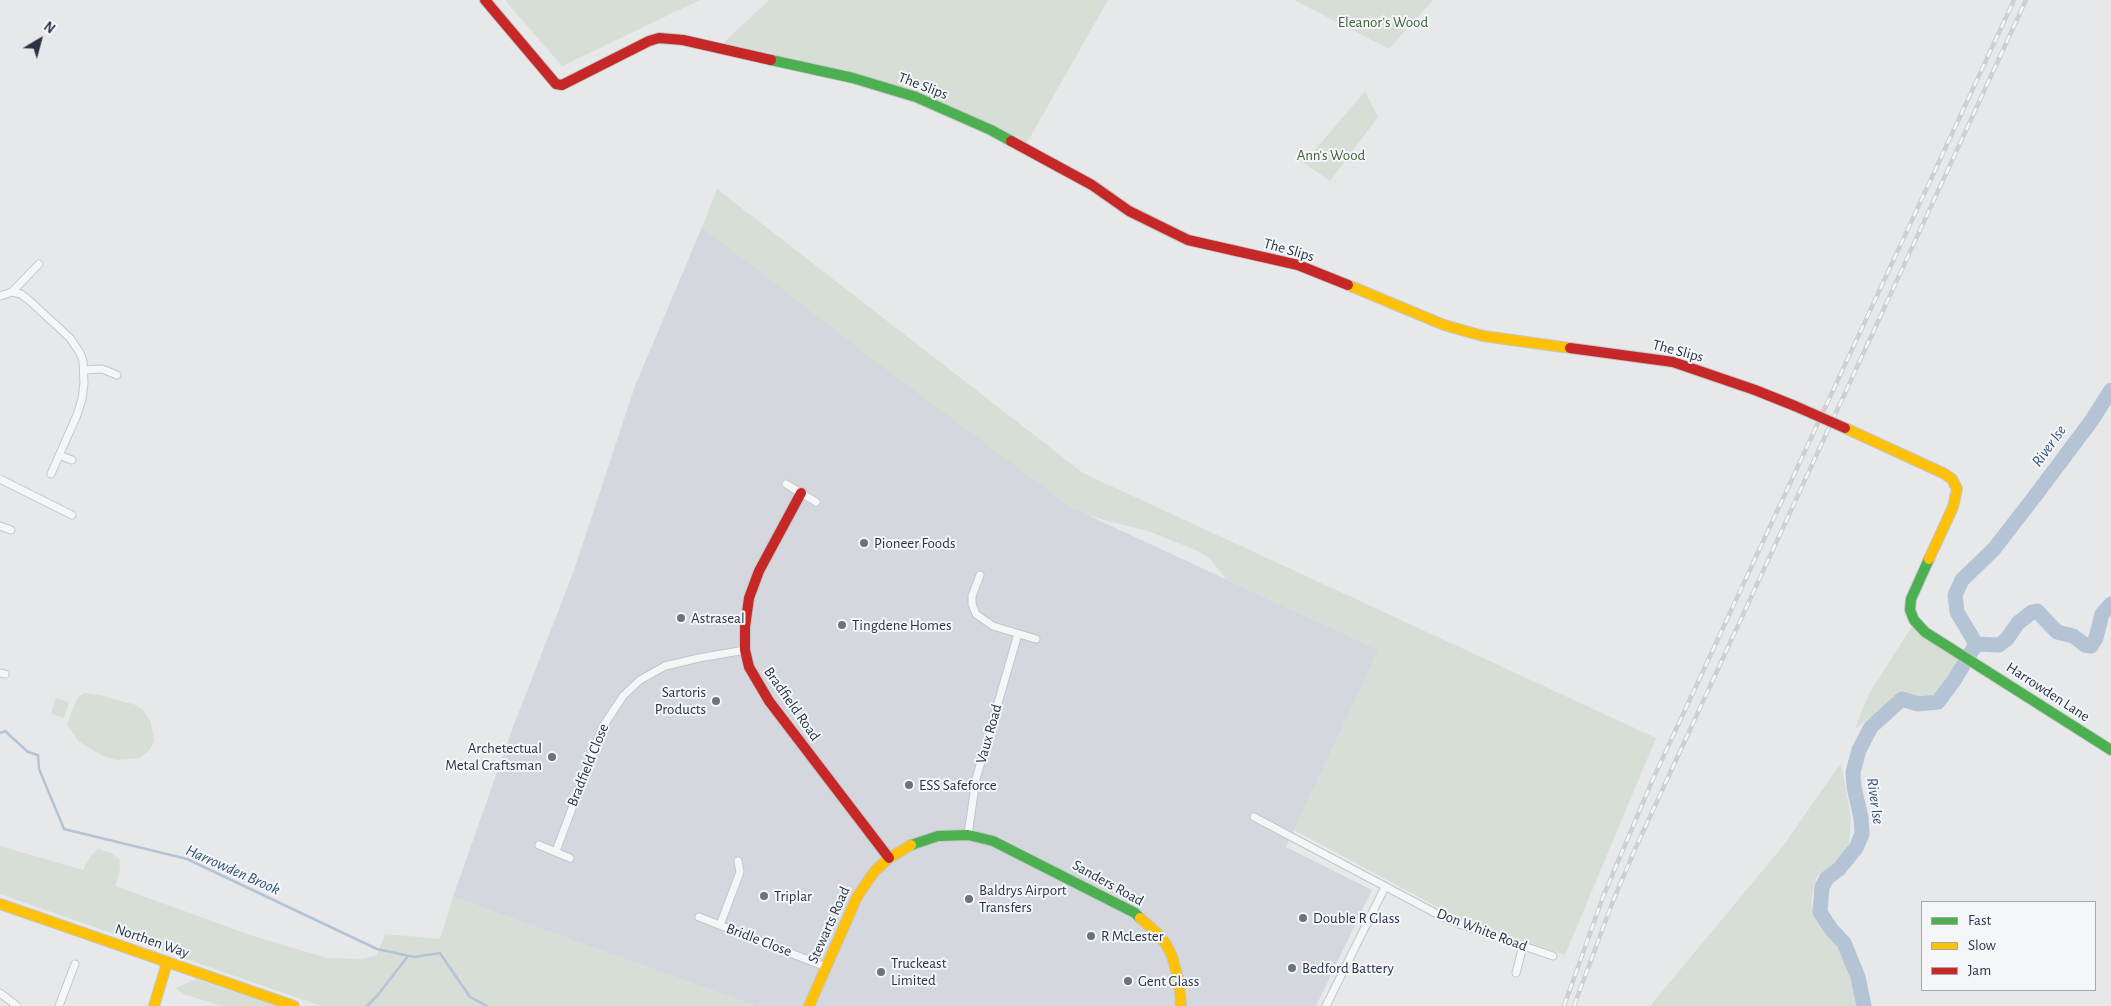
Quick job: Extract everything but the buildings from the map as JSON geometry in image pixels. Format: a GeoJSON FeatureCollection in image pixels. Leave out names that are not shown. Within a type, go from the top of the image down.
{"type":"FeatureCollection","features":[{"type":"Feature","properties":{"kind":"street","name":"The Slips"},"geometry":{"type":"LineString","coordinates":[[485,0],[556,84],[562,85],[649,41],[660,38],[683,40],[853,78],[916,97],[991,130],[1092,185],[1129,211],[1188,240],[1298,265],[1444,325],[1483,336],[1672,362],[1755,390],[1845,428],[1952,479],[1957,489],[1953,507],[1910,599],[1910,610],[1914,620],[1925,632],[1965,656]]}},
{"type":"Feature","properties":{"kind":"street"},"geometry":{"type":"LineString","coordinates":[[0,296],[12,292],[39,264]]}},
{"type":"Feature","properties":{"kind":"street"},"geometry":{"type":"LineString","coordinates":[[12,292],[21,294],[32,302],[70,338],[80,353],[84,370],[80,407],[51,474]]}},
{"type":"Feature","properties":{"kind":"street"},"geometry":{"type":"LineString","coordinates":[[84,370],[102,369],[117,375]]}},
{"type":"Feature","properties":{"kind":"street"},"geometry":{"type":"LineString","coordinates":[[59,455],[72,460]]}},
{"type":"Feature","properties":{"kind":"street"},"geometry":{"type":"LineString","coordinates":[[0,479],[72,515]]}},
{"type":"Feature","properties":{"kind":"street"},"geometry":{"type":"LineString","coordinates":[[786,484],[816,502]]}},
{"type":"Feature","properties":{"kind":"street","name":"Bradfield Road"},"geometry":{"type":"LineString","coordinates":[[801,493],[759,571],[753,587],[746,619],[745,650],[749,667],[769,701],[889,858]]}},
{"type":"Feature","properties":{"kind":"street"},"geometry":{"type":"LineString","coordinates":[[0,526],[11,530]]}},
{"type":"Feature","properties":{"kind":"street"},"geometry":{"type":"LineString","coordinates":[[980,576],[972,596],[972,604],[976,614],[993,626],[1036,639]]}},
{"type":"Feature","properties":{"kind":"street","name":"Vaux Road"},"geometry":{"type":"LineString","coordinates":[[968,835],[976,779],[1018,634]]}},
{"type":"Feature","properties":{"kind":"street","name":"Bradfield Close"},"geometry":{"type":"LineString","coordinates":[[556,852],[602,728],[623,696],[640,680],[665,666],[745,650]]}},
{"type":"Feature","properties":{"kind":"street","name":"Harrowden Lane"},"geometry":{"type":"LineString","coordinates":[[1965,656],[2111,750]]}},
{"type":"Feature","properties":{"kind":"street","name":"Don White Road"},"geometry":{"type":"LineString","coordinates":[[1254,817],[1459,924],[1553,956]]}},
{"type":"Feature","properties":{"kind":"street","name":"Stewarts Road"},"geometry":{"type":"LineString","coordinates":[[809,1006],[865,883],[889,858],[903,848],[925,839],[968,835]]}},
{"type":"Feature","properties":{"kind":"street","name":"Sanders Road"},"geometry":{"type":"LineString","coordinates":[[968,835],[993,841],[1014,850],[1135,913],[1157,933],[1166,944],[1172,956],[1179,982],[1180,1006]]}},
{"type":"Feature","properties":{"kind":"street"},"geometry":{"type":"LineString","coordinates":[[539,846],[570,858]]}},
{"type":"Feature","properties":{"kind":"street","name":"Bridle Close"},"geometry":{"type":"LineString","coordinates":[[720,925],[740,872],[738,861]]}},
{"type":"Feature","properties":{"kind":"street"},"geometry":{"type":"LineString","coordinates":[[1326,1006],[1385,887]]}},
{"type":"Feature","properties":{"kind":"street","name":"Northen Way"},"geometry":{"type":"LineString","coordinates":[[0,904],[294,1006]]}},
{"type":"Feature","properties":{"kind":"street","name":"Bridle Close"},"geometry":{"type":"LineString","coordinates":[[699,917],[826,967]]}},
{"type":"Feature","properties":{"kind":"street"},"geometry":{"type":"LineString","coordinates":[[1516,973],[1523,946]]}},
{"type":"Feature","properties":{"kind":"street"},"geometry":{"type":"LineString","coordinates":[[154,1006],[167,963]]}},
{"type":"Feature","properties":{"kind":"street"},"geometry":{"type":"LineString","coordinates":[[59,1006],[75,964]]}},
{"type":"Feature","properties":{"kind":"street"},"geometry":{"type":"LineString","coordinates":[[0,993],[16,1006]]}},
{"type":"Feature","properties":{"kind":"shaded area"},"geometry":{"type":"Polygon","coordinates":[[[702,227],[1060,499],[1098,520],[1379,650],[1286,847],[1372,890],[1316,1006],[755,1006],[453,897],[513,727],[573,573],[635,386],[702,227]]]}},
{"type":"Feature","properties":{"kind":"green space"},"geometry":{"type":"Polygon","coordinates":[[[505,0],[700,0],[562,66],[505,0]]]}},
{"type":"Feature","properties":{"kind":"green space"},"geometry":{"type":"Polygon","coordinates":[[[769,0],[1108,0],[1024,148],[916,97],[718,48],[769,0]]]}},
{"type":"Feature","properties":{"kind":"green space","name":"Eleanor's Wood"},"geometry":{"type":"Polygon","coordinates":[[[1294,0],[1433,0],[1389,49],[1294,0]]]}},
{"type":"Feature","properties":{"kind":"green space","name":"Ann's Wood"},"geometry":{"type":"Polygon","coordinates":[[[1365,91],[1378,117],[1330,181],[1304,163],[1365,91]]]}},
{"type":"Feature","properties":{"kind":"green space"},"geometry":{"type":"Polygon","coordinates":[[[717,189],[1083,473],[1656,738],[1565,955],[1458,918],[1294,830],[1378,650],[1226,579],[1211,560],[1198,551],[1148,531],[1104,520],[1073,509],[885,369],[702,227],[717,189]]]}},
{"type":"Feature","properties":{"kind":"green space"},"geometry":{"type":"Polygon","coordinates":[[[1912,626],[1963,662],[1937,699],[1919,703],[1900,696],[1855,729],[1869,694],[1912,626]]]}},
{"type":"Feature","properties":{"kind":"green space"},"geometry":{"type":"Polygon","coordinates":[[[85,693],[136,705],[144,711],[150,720],[154,741],[149,751],[139,758],[117,760],[103,756],[78,741],[67,724],[78,697],[85,693]]]}},
{"type":"Feature","properties":{"kind":"green space"},"geometry":{"type":"Polygon","coordinates":[[[56,698],[69,702],[64,718],[51,714],[56,698]]]}},
{"type":"Feature","properties":{"kind":"green space"},"geometry":{"type":"Polygon","coordinates":[[[1841,763],[1851,818],[1849,844],[1841,860],[1817,876],[1811,901],[1814,914],[1841,947],[1857,1006],[1650,1006],[1783,846],[1841,763]]]}},
{"type":"Feature","properties":{"kind":"green space"},"geometry":{"type":"Polygon","coordinates":[[[0,846],[83,870],[90,857],[98,849],[113,854],[119,859],[120,871],[115,886],[253,936],[327,958],[362,959],[377,955],[385,934],[440,939],[453,897],[755,1006],[321,1006],[0,894],[0,846]]]}},
{"type":"Feature","properties":{"kind":"green space"},"geometry":{"type":"Polygon","coordinates":[[[196,979],[276,1006],[222,1006],[183,994],[176,988],[196,979]]]}},
{"type":"Feature","properties":{"kind":"waterway","name":"River Ise"},"geometry":{"type":"LineString","coordinates":[[1864,1006],[1858,977],[1844,943],[1831,929],[1820,912],[1822,887],[1827,878],[1839,869],[1856,848],[1862,834],[1853,772],[1859,750],[1871,727],[1902,699],[1918,704],[1938,702],[1955,679],[1976,644],[1957,612],[1955,595],[1962,580],[1994,549],[2092,420],[2111,390]]}},
{"type":"Feature","properties":{"kind":"waterway","name":"River Ise"},"geometry":{"type":"LineString","coordinates":[[1976,644],[1999,645],[2007,639],[2018,623],[2032,612],[2037,611],[2057,632],[2073,636],[2085,645],[2091,646],[2096,638],[2102,614],[2111,604]]}},
{"type":"Feature","properties":{"kind":"waterway","name":"Harrowden Brook"},"geometry":{"type":"LineString","coordinates":[[0,733],[5,731],[28,752],[38,755],[39,769],[64,829],[187,859],[377,949],[414,957],[440,953],[470,997],[487,1006]]}},
{"type":"Feature","properties":{"kind":"waterway"},"geometry":{"type":"LineString","coordinates":[[367,1006],[408,956]]}},
{"type":"Feature","properties":{"kind":"railway"},"geometry":{"type":"LineString","coordinates":[[1564,1006],[1603,897],[1653,779],[2014,0]]}},
{"type":"Feature","properties":{"kind":"railway"},"geometry":{"type":"LineString","coordinates":[[1574,1006],[1613,901],[1636,847],[2026,0]]}},
{"type":"Feature","properties":{"kind":"traffic: fast"},"geometry":{"type":"LineString","coordinates":[[771,60],[853,78],[916,97],[991,130],[1011,141]]}},
{"type":"Feature","properties":{"kind":"traffic: fast"},"geometry":{"type":"LineString","coordinates":[[1929,559],[1911,599],[1910,610],[1914,620],[1925,632],[2111,750]]}},
{"type":"Feature","properties":{"kind":"traffic: fast"},"geometry":{"type":"LineString","coordinates":[[911,845],[938,836],[968,835],[993,841],[1135,913],[1140,918]]}},
{"type":"Feature","properties":{"kind":"traffic: slow"},"geometry":{"type":"LineString","coordinates":[[1348,285],[1444,325],[1483,336],[1570,348]]}},
{"type":"Feature","properties":{"kind":"traffic: slow"},"geometry":{"type":"LineString","coordinates":[[1845,428],[1943,473],[1952,479],[1957,489],[1953,507],[1929,559]]}},
{"type":"Feature","properties":{"kind":"traffic: slow"},"geometry":{"type":"LineString","coordinates":[[809,1006],[857,897],[874,872],[889,858],[911,845]]}},
{"type":"Feature","properties":{"kind":"traffic: slow"},"geometry":{"type":"LineString","coordinates":[[0,904],[294,1006]]}},
{"type":"Feature","properties":{"kind":"traffic: slow"},"geometry":{"type":"LineString","coordinates":[[1140,918],[1157,933],[1166,944],[1172,956],[1179,982],[1181,1006]]}},
{"type":"Feature","properties":{"kind":"traffic: slow"},"geometry":{"type":"LineString","coordinates":[[154,1006],[167,963]]}},
{"type":"Feature","properties":{"kind":"traffic: jam"},"geometry":{"type":"LineString","coordinates":[[485,0],[556,84],[562,85],[649,41],[659,38],[683,40],[771,60]]}},
{"type":"Feature","properties":{"kind":"traffic: jam"},"geometry":{"type":"LineString","coordinates":[[1011,141],[1092,185],[1129,211],[1188,240],[1298,265],[1348,285]]}},
{"type":"Feature","properties":{"kind":"traffic: jam"},"geometry":{"type":"LineString","coordinates":[[1570,348],[1673,362],[1795,406]]}},
{"type":"Feature","properties":{"kind":"traffic: jam"},"geometry":{"type":"LineString","coordinates":[[1795,406],[1845,428]]}},
{"type":"Feature","properties":{"kind":"traffic: jam"},"geometry":{"type":"LineString","coordinates":[[801,493],[759,571],[749,598],[745,627],[745,650],[749,667],[769,701],[889,858]]}},
{"type":"Feature","properties":{"kind":"place","name":"Pioneer Foods"},"geometry":{"type":"Point","coordinates":[864,543]}},
{"type":"Feature","properties":{"kind":"place","name":"Astraseal"},"geometry":{"type":"Point","coordinates":[681,618]}},
{"type":"Feature","properties":{"kind":"place","name":"Tingdene Homes"},"geometry":{"type":"Point","coordinates":[842,625]}},
{"type":"Feature","properties":{"kind":"place","name":"Sartoris Products"},"geometry":{"type":"Point","coordinates":[716,701]}},
{"type":"Feature","properties":{"kind":"place","name":"Archetectual Metal Craftsman"},"geometry":{"type":"Point","coordinates":[552,757]}},
{"type":"Feature","properties":{"kind":"place","name":"ESS Safeforce"},"geometry":{"type":"Point","coordinates":[909,785]}},
{"type":"Feature","properties":{"kind":"place","name":"Triplar"},"geometry":{"type":"Point","coordinates":[764,896]}},
{"type":"Feature","properties":{"kind":"place","name":"Baldrys Airport Transfers"},"geometry":{"type":"Point","coordinates":[969,899]}},
{"type":"Feature","properties":{"kind":"place","name":"Double R Glass"},"geometry":{"type":"Point","coordinates":[1303,918]}},
{"type":"Feature","properties":{"kind":"place","name":"R McLester"},"geometry":{"type":"Point","coordinates":[1091,936]}},
{"type":"Feature","properties":{"kind":"place","name":"Bedford Battery"},"geometry":{"type":"Point","coordinates":[1292,968]}},
{"type":"Feature","properties":{"kind":"place","name":"Truckeast Limited"},"geometry":{"type":"Point","coordinates":[881,972]}},
{"type":"Feature","properties":{"kind":"place","name":"Gent Glass"},"geometry":{"type":"Point","coordinates":[1128,981]}}]}
